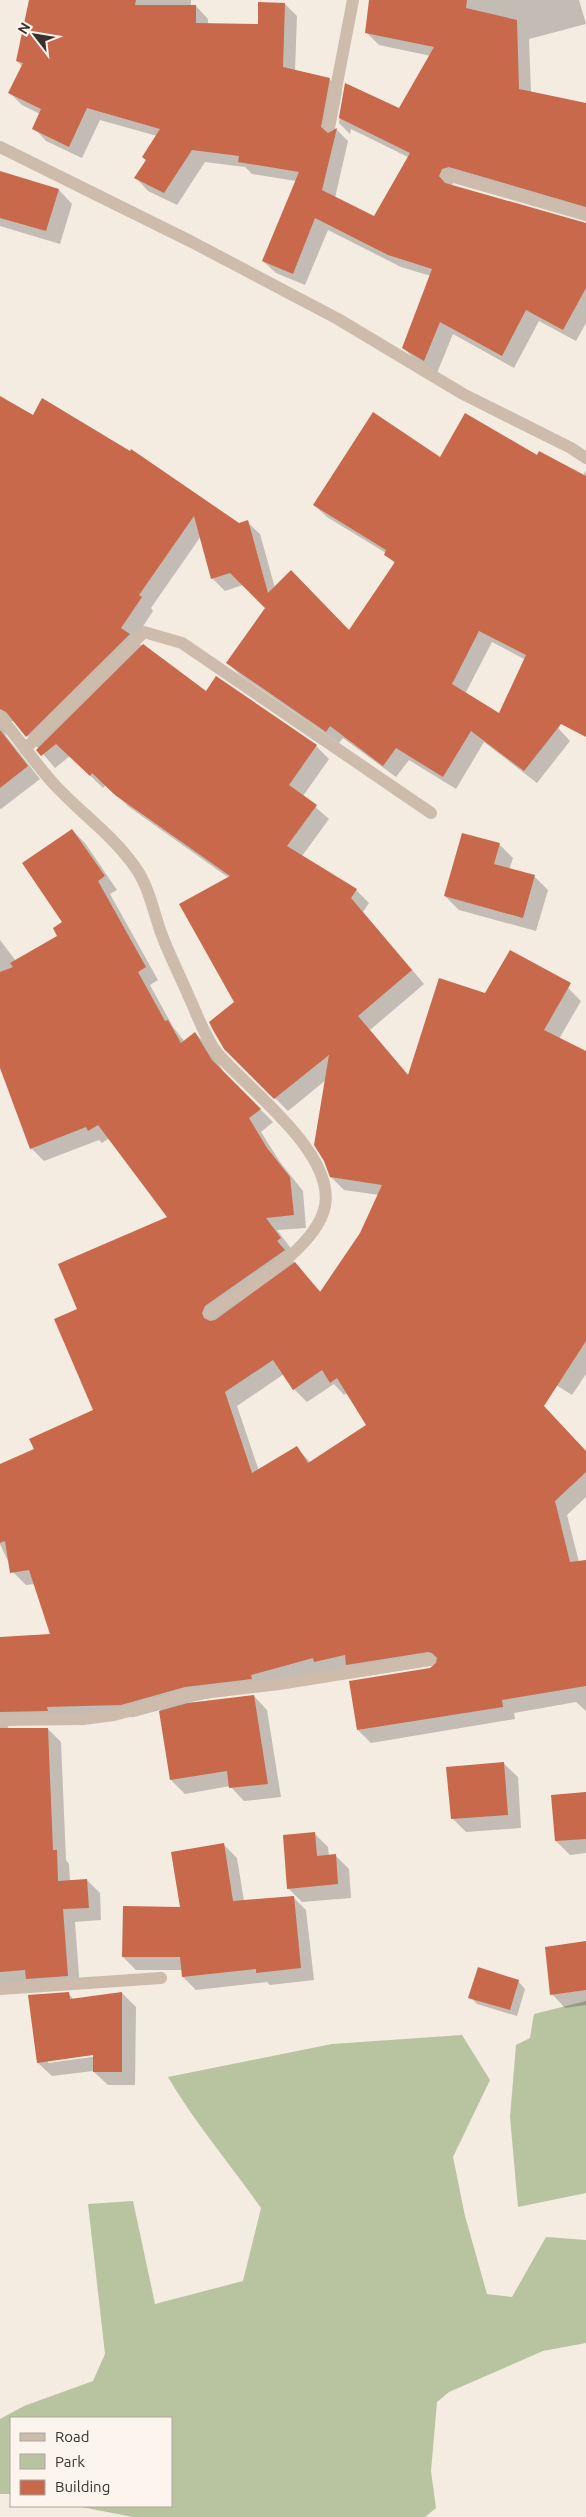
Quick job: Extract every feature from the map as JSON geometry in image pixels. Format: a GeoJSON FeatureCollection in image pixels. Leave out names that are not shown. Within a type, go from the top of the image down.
{"type":"FeatureCollection","features":[{"type":"Feature","properties":{"kind":"street"},"geometry":{"type":"LineString","coordinates":[[330,125],[353,0]]}},
{"type":"Feature","properties":{"kind":"street"},"geometry":{"type":"LineString","coordinates":[[0,147],[184,238],[338,319],[463,394],[571,448],[586,458]]}},
{"type":"Feature","properties":{"kind":"street"},"geometry":{"type":"LineString","coordinates":[[447,175],[586,215]]}},
{"type":"Feature","properties":{"kind":"street"},"geometry":{"type":"LineString","coordinates":[[25,749],[144,632],[182,643],[431,813]]}},
{"type":"Feature","properties":{"kind":"street"},"geometry":{"type":"LineString","coordinates":[[0,717],[53,783],[114,842],[137,870],[143,880],[161,934],[210,1041],[218,1054],[291,1128],[306,1147],[322,1179],[325,1205],[310,1236],[288,1257],[210,1313]]}},
{"type":"Feature","properties":{"kind":"street"},"geometry":{"type":"LineString","coordinates":[[0,1720],[83,1719],[114,1715],[186,1695],[279,1684],[429,1660]]}},
{"type":"Feature","properties":{"kind":"street"},"geometry":{"type":"LineString","coordinates":[[0,1989],[161,1978]]}},
{"type":"Feature","properties":{"kind":"green space"},"geometry":{"type":"Polygon","coordinates":[[[586,2001],[586,2193],[518,2207],[510,2117],[516,2045],[530,2038],[534,2014],[586,2001]]]}},
{"type":"Feature","properties":{"kind":"green space"},"geometry":{"type":"Polygon","coordinates":[[[462,2035],[490,2080],[453,2157],[465,2216],[487,2294],[512,2297],[546,2237],[586,2240],[586,2343],[543,2351],[449,2392],[437,2402],[431,2471],[436,2508],[425,2517],[133,2517],[81,2507],[172,2507],[172,2417],[10,2417],[10,2494],[0,2494],[0,2419],[24,2406],[93,2381],[105,2354],[88,2204],[133,2201],[155,2304],[243,2281],[261,2208],[201,2127],[168,2077],[332,2044],[462,2035]]]}},
{"type":"Feature","properties":{"kind":"building"},"geometry":{"type":"Polygon","coordinates":[[[29,0],[136,0],[135,5],[196,5],[196,23],[258,24],[258,2],[285,3],[283,67],[330,78],[321,127],[328,133],[337,128],[322,190],[374,216],[410,153],[339,118],[338,123],[345,83],[399,108],[434,47],[365,33],[369,0],[467,0],[466,8],[517,20],[519,89],[586,103],[586,207],[449,167],[442,169],[439,176],[445,183],[586,223],[586,288],[563,330],[526,310],[502,356],[440,322],[424,361],[402,348],[432,269],[388,255],[315,218],[293,274],[262,261],[299,172],[238,162],[239,156],[192,150],[164,193],[134,178],[146,160],[142,157],[160,129],[87,108],[69,147],[32,129],[41,109],[8,93],[23,63],[16,61],[29,0]]]}},
{"type":"Feature","properties":{"kind":"building"},"geometry":{"type":"Polygon","coordinates":[[[0,171],[59,189],[46,231],[0,218],[0,171]]]}},
{"type":"Feature","properties":{"kind":"building"},"geometry":{"type":"Polygon","coordinates":[[[0,396],[33,415],[42,398],[130,451],[131,449],[239,523],[248,520],[268,593],[291,570],[349,630],[395,562],[384,555],[386,550],[313,505],[373,412],[440,457],[465,413],[537,455],[539,451],[586,476],[586,737],[561,724],[524,771],[471,731],[443,777],[396,748],[383,766],[330,726],[326,732],[226,663],[265,608],[230,573],[211,579],[194,516],[139,595],[142,597],[121,628],[130,634],[26,737],[6,712],[0,709],[0,396]],[[479,631],[452,684],[499,713],[526,655],[479,631]]]}},
{"type":"Feature","properties":{"kind":"building"},"geometry":{"type":"Polygon","coordinates":[[[143,644],[206,691],[216,676],[317,745],[289,785],[317,805],[287,846],[357,889],[351,898],[412,970],[358,1016],[408,1075],[439,978],[485,993],[510,950],[571,983],[544,1030],[586,1051],[586,1341],[544,1406],[586,1451],[586,1472],[555,1501],[570,1562],[586,1560],[586,1686],[502,1700],[503,1707],[357,1730],[349,1681],[430,1668],[436,1663],[437,1658],[428,1652],[346,1665],[345,1655],[314,1662],[313,1658],[251,1675],[252,1679],[185,1687],[121,1705],[47,1707],[48,1711],[0,1712],[0,1637],[50,1634],[29,1570],[10,1573],[5,1541],[0,1543],[0,1464],[34,1449],[29,1439],[93,1410],[54,1319],[77,1309],[58,1264],[167,1217],[98,1125],[88,1131],[86,1127],[30,1149],[0,1068],[0,972],[13,967],[10,963],[57,936],[53,928],[62,922],[22,863],[72,829],[105,876],[98,881],[146,967],[138,972],[165,1021],[168,1020],[181,1043],[195,1032],[212,1060],[261,1109],[249,1118],[267,1148],[290,1177],[294,1215],[266,1218],[281,1238],[277,1241],[285,1250],[205,1306],[202,1313],[204,1318],[210,1321],[215,1320],[295,1262],[320,1292],[360,1233],[382,1185],[330,1177],[324,1161],[314,1145],[329,1055],[274,1099],[224,1049],[209,1022],[234,1002],[179,904],[230,876],[115,795],[92,773],[90,776],[56,744],[41,756],[36,750],[143,644]],[[273,1360],[225,1392],[252,1473],[297,1446],[308,1463],[366,1425],[337,1378],[330,1383],[322,1370],[293,1390],[273,1360]]]}},
{"type":"Feature","properties":{"kind":"building"},"geometry":{"type":"Polygon","coordinates":[[[0,730],[28,766],[0,788],[0,730]]]}},
{"type":"Feature","properties":{"kind":"building"},"geometry":{"type":"Polygon","coordinates":[[[462,833],[500,843],[494,864],[535,875],[523,918],[444,896],[462,833]]]}},
{"type":"Feature","properties":{"kind":"building"},"geometry":{"type":"Polygon","coordinates":[[[254,1695],[268,1784],[229,1788],[227,1771],[170,1780],[159,1711],[188,1703],[254,1695]]]}},
{"type":"Feature","properties":{"kind":"building"},"geometry":{"type":"Polygon","coordinates":[[[0,1728],[48,1728],[53,1850],[57,1850],[58,1881],[87,1879],[89,1908],[63,1909],[68,1976],[26,1979],[25,1970],[0,1972],[0,1728]]]}},
{"type":"Feature","properties":{"kind":"building"},"geometry":{"type":"Polygon","coordinates":[[[504,1762],[508,1815],[451,1819],[446,1767],[504,1762]]]}},
{"type":"Feature","properties":{"kind":"building"},"geometry":{"type":"Polygon","coordinates":[[[586,1792],[586,1839],[555,1841],[551,1795],[586,1792]]]}},
{"type":"Feature","properties":{"kind":"building"},"geometry":{"type":"Polygon","coordinates":[[[315,1832],[317,1856],[336,1854],[338,1884],[287,1889],[283,1835],[315,1832]]]}},
{"type":"Feature","properties":{"kind":"building"},"geometry":{"type":"Polygon","coordinates":[[[224,1843],[233,1901],[294,1896],[301,1968],[256,1973],[256,1969],[182,1977],[180,1957],[122,1957],[123,1906],[180,1907],[171,1852],[224,1843]]]}},
{"type":"Feature","properties":{"kind":"building"},"geometry":{"type":"Polygon","coordinates":[[[586,1941],[586,1990],[550,1995],[545,1947],[586,1941]]]}},
{"type":"Feature","properties":{"kind":"building"},"geometry":{"type":"Polygon","coordinates":[[[478,1967],[519,1980],[510,2010],[468,1998],[478,1967]]]}},
{"type":"Feature","properties":{"kind":"building"},"geometry":{"type":"Polygon","coordinates":[[[69,1992],[70,1999],[122,1992],[122,2072],[93,2072],[93,2055],[37,2063],[28,1995],[69,1992]]]}}]}
